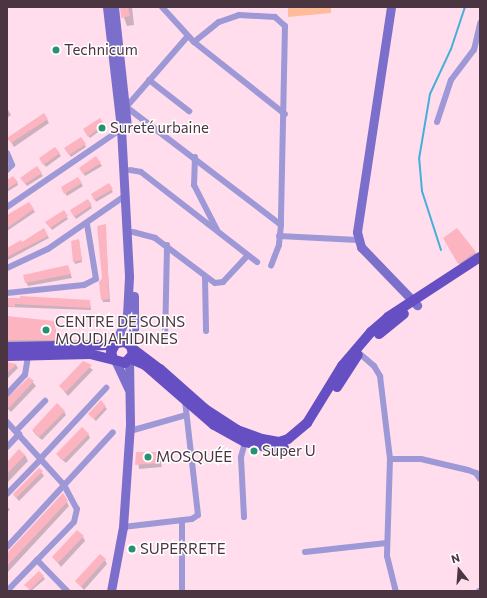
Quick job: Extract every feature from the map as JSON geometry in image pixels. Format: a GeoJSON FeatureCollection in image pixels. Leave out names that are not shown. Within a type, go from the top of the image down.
{"type":"FeatureCollection","features":[{"type":"Feature","properties":{"kind":"main road"},"geometry":{"type":"LineString","coordinates":[[107,7],[130,170],[133,232],[134,320],[129,391],[130,431],[123,527],[111,591]]}},
{"type":"Feature","properties":{"kind":"main road"},"geometry":{"type":"LineString","coordinates":[[114,7],[127,105],[124,128],[129,304],[111,352],[129,391]]}},
{"type":"Feature","properties":{"kind":"main road"},"geometry":{"type":"LineString","coordinates":[[391,7],[357,225],[358,240],[365,252],[415,303]]}},
{"type":"Feature","properties":{"kind":"main road"},"geometry":{"type":"LineString","coordinates":[[131,353],[160,369],[206,410],[237,430],[279,442],[288,439],[307,423],[342,366],[371,332],[428,294],[480,256]]}},
{"type":"Feature","properties":{"kind":"main road"},"geometry":{"type":"LineString","coordinates":[[428,294],[480,264]]}},
{"type":"Feature","properties":{"kind":"main road"},"geometry":{"type":"LineString","coordinates":[[7,347],[115,344],[125,342],[131,353],[214,425],[245,442],[271,448],[283,448],[293,443],[313,424],[359,354],[415,303]]}},
{"type":"Feature","properties":{"kind":"main road"},"geometry":{"type":"LineString","coordinates":[[7,356],[90,354],[114,361],[131,353]]}},
{"type":"Feature","properties":{"kind":"street"},"geometry":{"type":"LineString","coordinates":[[163,7],[194,42],[285,114]]}},
{"type":"Feature","properties":{"kind":"street"},"geometry":{"type":"LineString","coordinates":[[194,42],[228,18],[250,14],[280,19],[286,26],[285,114],[281,224],[277,255],[271,266]]}},
{"type":"Feature","properties":{"kind":"street"},"geometry":{"type":"LineString","coordinates":[[437,122],[451,80],[474,50],[480,23]]}},
{"type":"Feature","properties":{"kind":"street"},"geometry":{"type":"LineString","coordinates":[[188,36],[127,105],[281,224]]}},
{"type":"Feature","properties":{"kind":"street"},"geometry":{"type":"LineString","coordinates":[[149,80],[189,111]]}},
{"type":"Feature","properties":{"kind":"street"},"geometry":{"type":"LineString","coordinates":[[7,207],[124,128]]}},
{"type":"Feature","properties":{"kind":"street"},"geometry":{"type":"LineString","coordinates":[[7,153],[12,164],[7,170]]}},
{"type":"Feature","properties":{"kind":"street"},"geometry":{"type":"LineString","coordinates":[[195,157],[194,185],[219,232]]}},
{"type":"Feature","properties":{"kind":"street"},"geometry":{"type":"LineString","coordinates":[[130,170],[140,172],[257,262]]}},
{"type":"Feature","properties":{"kind":"street"},"geometry":{"type":"LineString","coordinates":[[7,268],[48,249],[87,224],[126,194]]}},
{"type":"Feature","properties":{"kind":"street"},"geometry":{"type":"LineString","coordinates":[[7,293],[84,285],[96,279],[87,224]]}},
{"type":"Feature","properties":{"kind":"street"},"geometry":{"type":"LineString","coordinates":[[133,232],[155,238],[167,245],[205,277],[219,284],[248,256]]}},
{"type":"Feature","properties":{"kind":"street"},"geometry":{"type":"LineString","coordinates":[[279,236],[358,240]]}},
{"type":"Feature","properties":{"kind":"street"},"geometry":{"type":"LineString","coordinates":[[165,342],[167,245]]}},
{"type":"Feature","properties":{"kind":"street"},"geometry":{"type":"LineString","coordinates":[[205,277],[206,331]]}},
{"type":"Feature","properties":{"kind":"street"},"geometry":{"type":"LineString","coordinates":[[359,354],[374,366],[380,376],[390,459],[387,543],[388,566],[396,591]]}},
{"type":"Feature","properties":{"kind":"street"},"geometry":{"type":"LineString","coordinates":[[7,394],[25,375],[28,356]]}},
{"type":"Feature","properties":{"kind":"street"},"geometry":{"type":"LineString","coordinates":[[7,494],[106,388]]}},
{"type":"Feature","properties":{"kind":"street"},"geometry":{"type":"LineString","coordinates":[[7,447],[44,401]]}},
{"type":"Feature","properties":{"kind":"street"},"geometry":{"type":"LineString","coordinates":[[123,527],[195,518],[200,512],[185,401]]}},
{"type":"Feature","properties":{"kind":"street"},"geometry":{"type":"LineString","coordinates":[[130,431],[186,415]]}},
{"type":"Feature","properties":{"kind":"street"},"geometry":{"type":"LineString","coordinates":[[7,422],[18,432],[64,486],[74,501],[77,517],[7,591]]}},
{"type":"Feature","properties":{"kind":"street"},"geometry":{"type":"LineString","coordinates":[[7,547],[113,432]]}},
{"type":"Feature","properties":{"kind":"street"},"geometry":{"type":"LineString","coordinates":[[244,517],[241,457],[245,442]]}},
{"type":"Feature","properties":{"kind":"street"},"geometry":{"type":"LineString","coordinates":[[390,459],[421,459],[468,470],[476,474],[480,479]]}},
{"type":"Feature","properties":{"kind":"street"},"geometry":{"type":"LineString","coordinates":[[182,520],[182,591]]}},
{"type":"Feature","properties":{"kind":"street"},"geometry":{"type":"LineString","coordinates":[[305,552],[387,543]]}},
{"type":"Feature","properties":{"kind":"street"},"geometry":{"type":"LineString","coordinates":[[37,560],[68,591]]}},
{"type":"Feature","properties":{"kind":"shaded area"},"geometry":{"type":"Polygon","coordinates":[[[288,7],[331,7],[331,13],[288,17],[288,7]]]}},
{"type":"Feature","properties":{"kind":"building"},"geometry":{"type":"Polygon","coordinates":[[[120,7],[128,7],[130,16],[121,18],[120,7]]]}},
{"type":"Feature","properties":{"kind":"building"},"geometry":{"type":"Polygon","coordinates":[[[44,113],[48,119],[11,143],[7,138],[44,113]]]}},
{"type":"Feature","properties":{"kind":"building"},"geometry":{"type":"Polygon","coordinates":[[[100,118],[104,124],[88,137],[83,129],[100,118]]]}},
{"type":"Feature","properties":{"kind":"building"},"geometry":{"type":"Polygon","coordinates":[[[81,137],[86,144],[69,155],[64,148],[81,137]]]}},
{"type":"Feature","properties":{"kind":"building"},"geometry":{"type":"Polygon","coordinates":[[[55,147],[60,153],[43,165],[39,158],[55,147]]]}},
{"type":"Feature","properties":{"kind":"building"},"geometry":{"type":"Polygon","coordinates":[[[96,156],[101,163],[83,174],[79,168],[96,156]]]}},
{"type":"Feature","properties":{"kind":"building"},"geometry":{"type":"Polygon","coordinates":[[[37,166],[42,173],[25,184],[20,178],[37,166]]]}},
{"type":"Feature","properties":{"kind":"building"},"geometry":{"type":"Polygon","coordinates":[[[13,176],[18,182],[7,189],[7,180],[13,176]]]}},
{"type":"Feature","properties":{"kind":"building"},"geometry":{"type":"Polygon","coordinates":[[[78,177],[82,183],[64,194],[61,187],[78,177]]]}},
{"type":"Feature","properties":{"kind":"building"},"geometry":{"type":"Polygon","coordinates":[[[109,183],[113,189],[94,200],[91,194],[109,183]]]}},
{"type":"Feature","properties":{"kind":"building"},"geometry":{"type":"Polygon","coordinates":[[[88,199],[92,205],[74,217],[70,210],[88,199]]]}},
{"type":"Feature","properties":{"kind":"building"},"geometry":{"type":"Polygon","coordinates":[[[29,202],[34,209],[7,228],[7,215],[29,202]]]}},
{"type":"Feature","properties":{"kind":"building"},"geometry":{"type":"Polygon","coordinates":[[[64,210],[68,216],[50,228],[45,222],[64,210]]]}},
{"type":"Feature","properties":{"kind":"building"},"geometry":{"type":"Polygon","coordinates":[[[106,224],[109,299],[101,300],[99,282],[102,278],[97,226],[106,224]]]}},
{"type":"Feature","properties":{"kind":"building"},"geometry":{"type":"Polygon","coordinates":[[[44,228],[48,236],[7,257],[7,248],[21,240],[22,242],[44,228]]]}},
{"type":"Feature","properties":{"kind":"building"},"geometry":{"type":"Polygon","coordinates":[[[457,228],[476,252],[458,264],[443,238],[457,228]]]}},
{"type":"Feature","properties":{"kind":"building"},"geometry":{"type":"Polygon","coordinates":[[[79,239],[82,260],[73,262],[71,241],[79,239]]]}},
{"type":"Feature","properties":{"kind":"building"},"geometry":{"type":"Polygon","coordinates":[[[68,265],[71,274],[25,283],[23,275],[68,265]]]}},
{"type":"Feature","properties":{"kind":"building"},"geometry":{"type":"Polygon","coordinates":[[[20,296],[90,300],[90,308],[15,304],[15,307],[7,306],[7,298],[20,299],[20,296]]]}},
{"type":"Feature","properties":{"kind":"building"},"geometry":{"type":"Polygon","coordinates":[[[7,316],[54,321],[57,340],[7,340],[7,316]]]}},
{"type":"Feature","properties":{"kind":"building"},"geometry":{"type":"Polygon","coordinates":[[[83,361],[92,365],[66,392],[59,386],[83,361]]]}},
{"type":"Feature","properties":{"kind":"building"},"geometry":{"type":"Polygon","coordinates":[[[7,362],[17,364],[7,373],[7,362]]]}},
{"type":"Feature","properties":{"kind":"building"},"geometry":{"type":"Polygon","coordinates":[[[29,377],[34,381],[7,410],[7,398],[29,377]]]}},
{"type":"Feature","properties":{"kind":"building"},"geometry":{"type":"Polygon","coordinates":[[[101,400],[106,406],[94,419],[88,414],[101,400]]]}},
{"type":"Feature","properties":{"kind":"building"},"geometry":{"type":"Polygon","coordinates":[[[57,403],[65,411],[39,437],[32,430],[57,403]]]}},
{"type":"Feature","properties":{"kind":"building"},"geometry":{"type":"Polygon","coordinates":[[[82,427],[89,434],[63,460],[56,454],[82,427]]]}},
{"type":"Feature","properties":{"kind":"building"},"geometry":{"type":"Polygon","coordinates":[[[19,449],[25,455],[7,474],[7,462],[19,449]]]}},
{"type":"Feature","properties":{"kind":"building","name":"MOSQUÉE"},"geometry":{"type":"Polygon","coordinates":[[[136,452],[160,452],[160,463],[135,465],[136,452]]]}},
{"type":"Feature","properties":{"kind":"building"},"geometry":{"type":"Polygon","coordinates":[[[39,468],[43,471],[16,498],[13,494],[39,468]]]}},
{"type":"Feature","properties":{"kind":"building"},"geometry":{"type":"Polygon","coordinates":[[[63,493],[68,501],[7,566],[7,553],[63,493]]]}},
{"type":"Feature","properties":{"kind":"building"},"geometry":{"type":"Polygon","coordinates":[[[77,530],[84,536],[58,563],[52,557],[77,530]]]}},
{"type":"Feature","properties":{"kind":"building"},"geometry":{"type":"Polygon","coordinates":[[[100,554],[106,559],[81,587],[75,581],[100,554]]]}},
{"type":"Feature","properties":{"kind":"building"},"geometry":{"type":"Polygon","coordinates":[[[39,571],[44,576],[30,590],[24,585],[39,571]]]}},
{"type":"Feature","properties":{"kind":"waterway"},"geometry":{"type":"LineString","coordinates":[[441,250],[422,191],[419,159],[430,94],[451,49],[465,7]]}},
{"type":"Feature","properties":{"kind":"place","name":"Technicum"},"geometry":{"type":"Point","coordinates":[56,50]}},
{"type":"Feature","properties":{"kind":"place","name":"Sureté urbaine"},"geometry":{"type":"Point","coordinates":[102,128]}},
{"type":"Feature","properties":{"kind":"place","name":"CENTRE DE SOINS MOUDJAHIDINES"},"geometry":{"type":"Point","coordinates":[46,330]}},
{"type":"Feature","properties":{"kind":"place","name":"Super U"},"geometry":{"type":"Point","coordinates":[254,451]}},
{"type":"Feature","properties":{"kind":"place","name":"MOSQUÉE"},"geometry":{"type":"Point","coordinates":[148,457]}},
{"type":"Feature","properties":{"kind":"place","name":"SUPERRETE"},"geometry":{"type":"Point","coordinates":[132,549]}}]}
